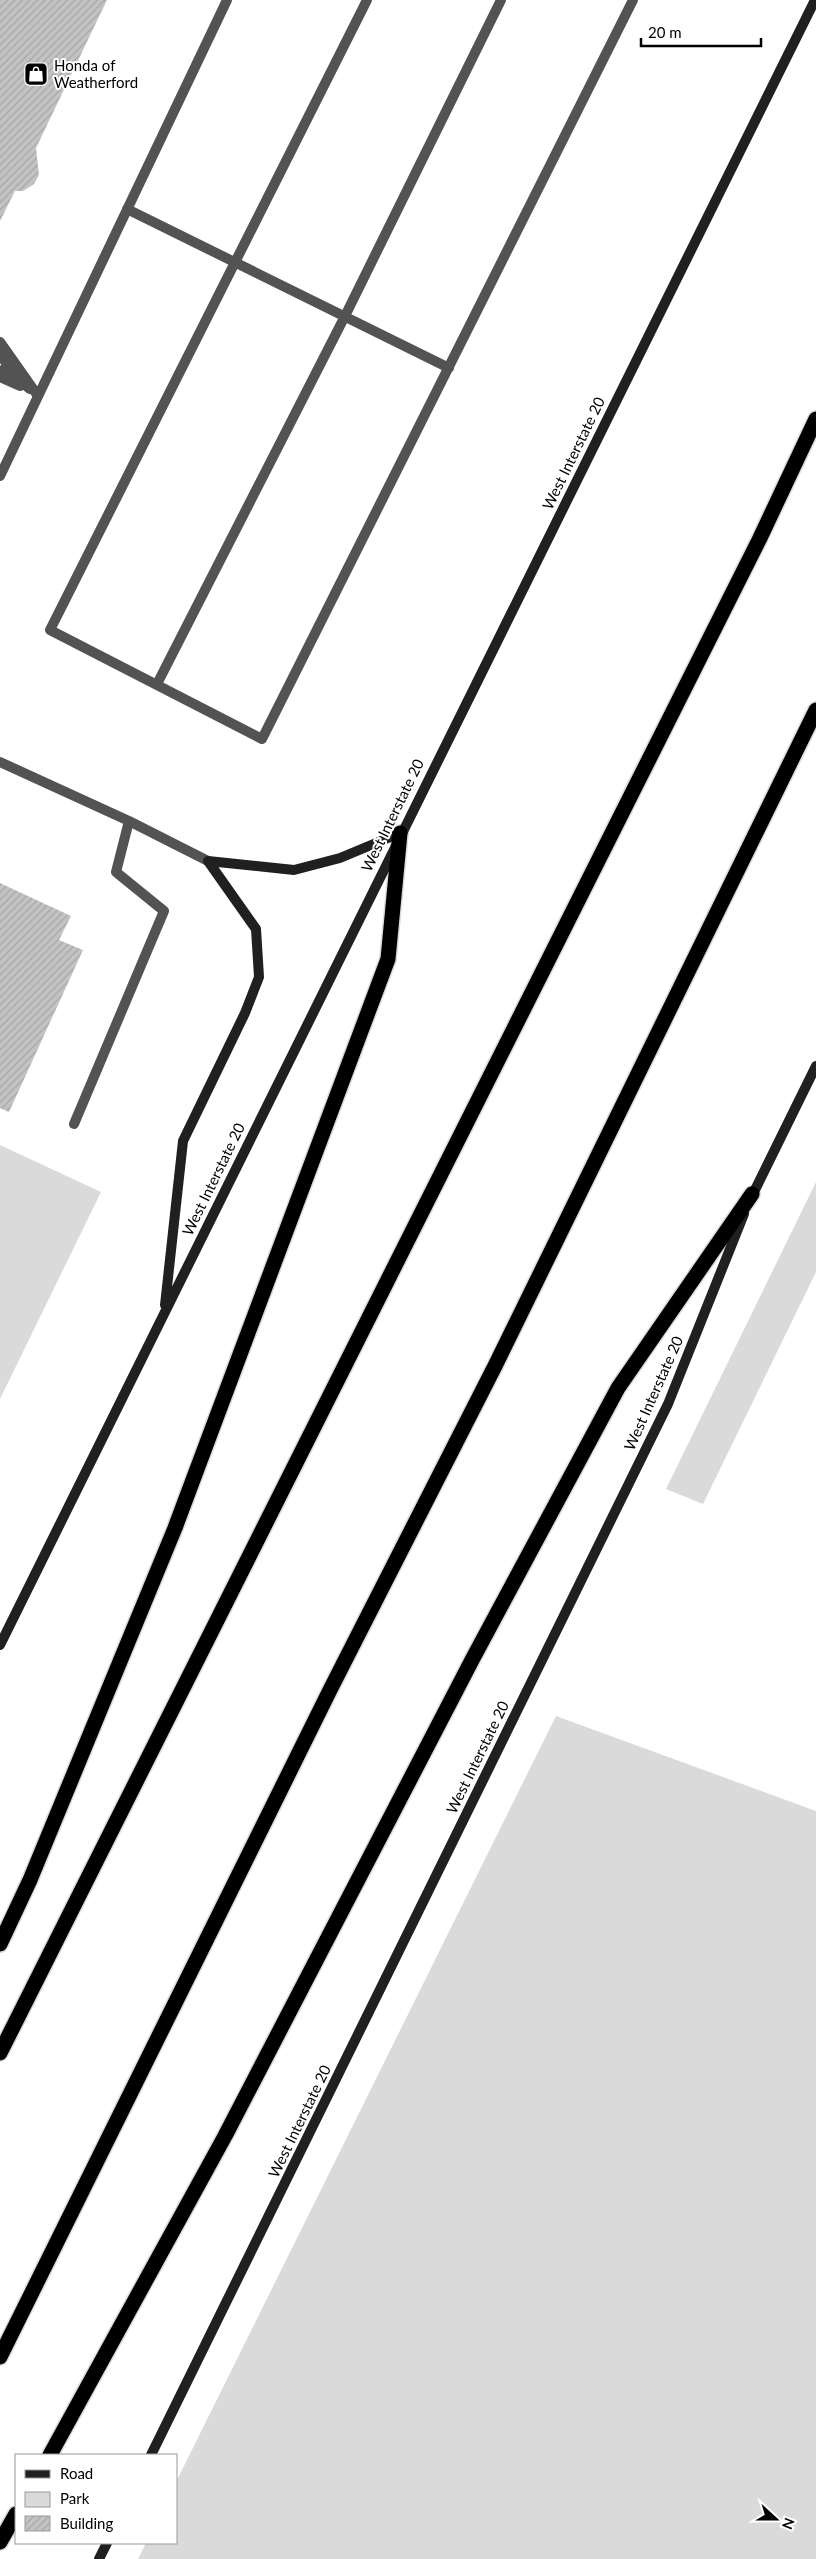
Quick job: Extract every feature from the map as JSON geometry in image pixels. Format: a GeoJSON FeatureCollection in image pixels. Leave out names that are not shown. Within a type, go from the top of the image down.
{"type":"FeatureCollection","features":[{"type":"Feature","properties":{"kind":"highway"},"geometry":{"type":"LineString","coordinates":[[0,2053],[751,556],[816,419]]}},
{"type":"Feature","properties":{"kind":"highway"},"geometry":{"type":"LineString","coordinates":[[0,2357],[330,1690],[496,1364],[816,710]]}},
{"type":"Feature","properties":{"kind":"highway"},"geometry":{"type":"LineString","coordinates":[[0,1944],[30,1880],[175,1528],[388,959],[400,833]]}},
{"type":"Feature","properties":{"kind":"highway"},"geometry":{"type":"LineString","coordinates":[[51,2454],[225,2136],[472,1660],[618,1388],[752,1194]]}},
{"type":"Feature","properties":{"kind":"highway"},"geometry":{"type":"LineString","coordinates":[[0,2542],[15,2516]]}},
{"type":"Feature","properties":{"kind":"main road","name":"West Interstate 20"},"geometry":{"type":"LineString","coordinates":[[0,1645],[400,833],[815,0]]}},
{"type":"Feature","properties":{"kind":"main road"},"geometry":{"type":"LineString","coordinates":[[208,861],[294,870],[340,858],[400,833]]}},
{"type":"Feature","properties":{"kind":"main road"},"geometry":{"type":"LineString","coordinates":[[164,1313],[184,1141],[245,1013],[259,977],[256,929],[208,861]]}},
{"type":"Feature","properties":{"kind":"main road","name":"West Interstate 20"},"geometry":{"type":"LineString","coordinates":[[151,2454],[668,1404],[752,1194],[816,1066]]}},
{"type":"Feature","properties":{"kind":"main road"},"geometry":{"type":"LineString","coordinates":[[99,2559],[106,2544]]}},
{"type":"Feature","properties":{"kind":"lane"},"geometry":{"type":"LineString","coordinates":[[0,476],[227,0]]}},
{"type":"Feature","properties":{"kind":"lane"},"geometry":{"type":"LineString","coordinates":[[367,0],[50,630],[262,739],[633,0]]}},
{"type":"Feature","properties":{"kind":"lane"},"geometry":{"type":"LineString","coordinates":[[157,684],[345,316],[501,0]]}},
{"type":"Feature","properties":{"kind":"lane"},"geometry":{"type":"LineString","coordinates":[[127,209],[449,368]]}},
{"type":"Feature","properties":{"kind":"lane"},"geometry":{"type":"LineString","coordinates":[[0,342],[38,396]]}},
{"type":"Feature","properties":{"kind":"lane"},"geometry":{"type":"LineString","coordinates":[[0,350],[38,396]]}},
{"type":"Feature","properties":{"kind":"lane"},"geometry":{"type":"LineString","coordinates":[[0,356],[38,396]]}},
{"type":"Feature","properties":{"kind":"lane"},"geometry":{"type":"LineString","coordinates":[[0,366],[38,396]]}},
{"type":"Feature","properties":{"kind":"lane"},"geometry":{"type":"LineString","coordinates":[[0,377],[38,396]]}},
{"type":"Feature","properties":{"kind":"lane"},"geometry":{"type":"LineString","coordinates":[[0,762],[128,821],[208,861]]}},
{"type":"Feature","properties":{"kind":"lane"},"geometry":{"type":"LineString","coordinates":[[74,1124],[164,911],[116,872],[128,821]]}},
{"type":"Feature","properties":{"kind":"green space"},"geometry":{"type":"Polygon","coordinates":[[[0,1145],[101,1192],[0,1399],[0,1145]]]}},
{"type":"Feature","properties":{"kind":"green space"},"geometry":{"type":"Polygon","coordinates":[[[816,1182],[816,1272],[703,1504],[666,1489],[816,1182]]]}},
{"type":"Feature","properties":{"kind":"green space"},"geometry":{"type":"Polygon","coordinates":[[[556,1716],[816,1811],[816,2559],[138,2559],[146,2544],[178,2544],[178,2478],[556,1716]]]}},
{"type":"Feature","properties":{"kind":"building","name":"Honda of Weatherford"},"geometry":{"type":"Polygon","coordinates":[[[0,0],[107,0],[36,148],[39,175],[34,184],[23,191],[15,191],[0,221],[0,0]]]}},
{"type":"Feature","properties":{"kind":"building"},"geometry":{"type":"Polygon","coordinates":[[[0,883],[71,916],[59,940],[83,950],[9,1112],[0,1108],[0,883]]]}},
{"type":"Feature","properties":{"kind":"place","name":"Honda of Weatherford"},"geometry":{"type":"Point","coordinates":[36,74]}}]}
